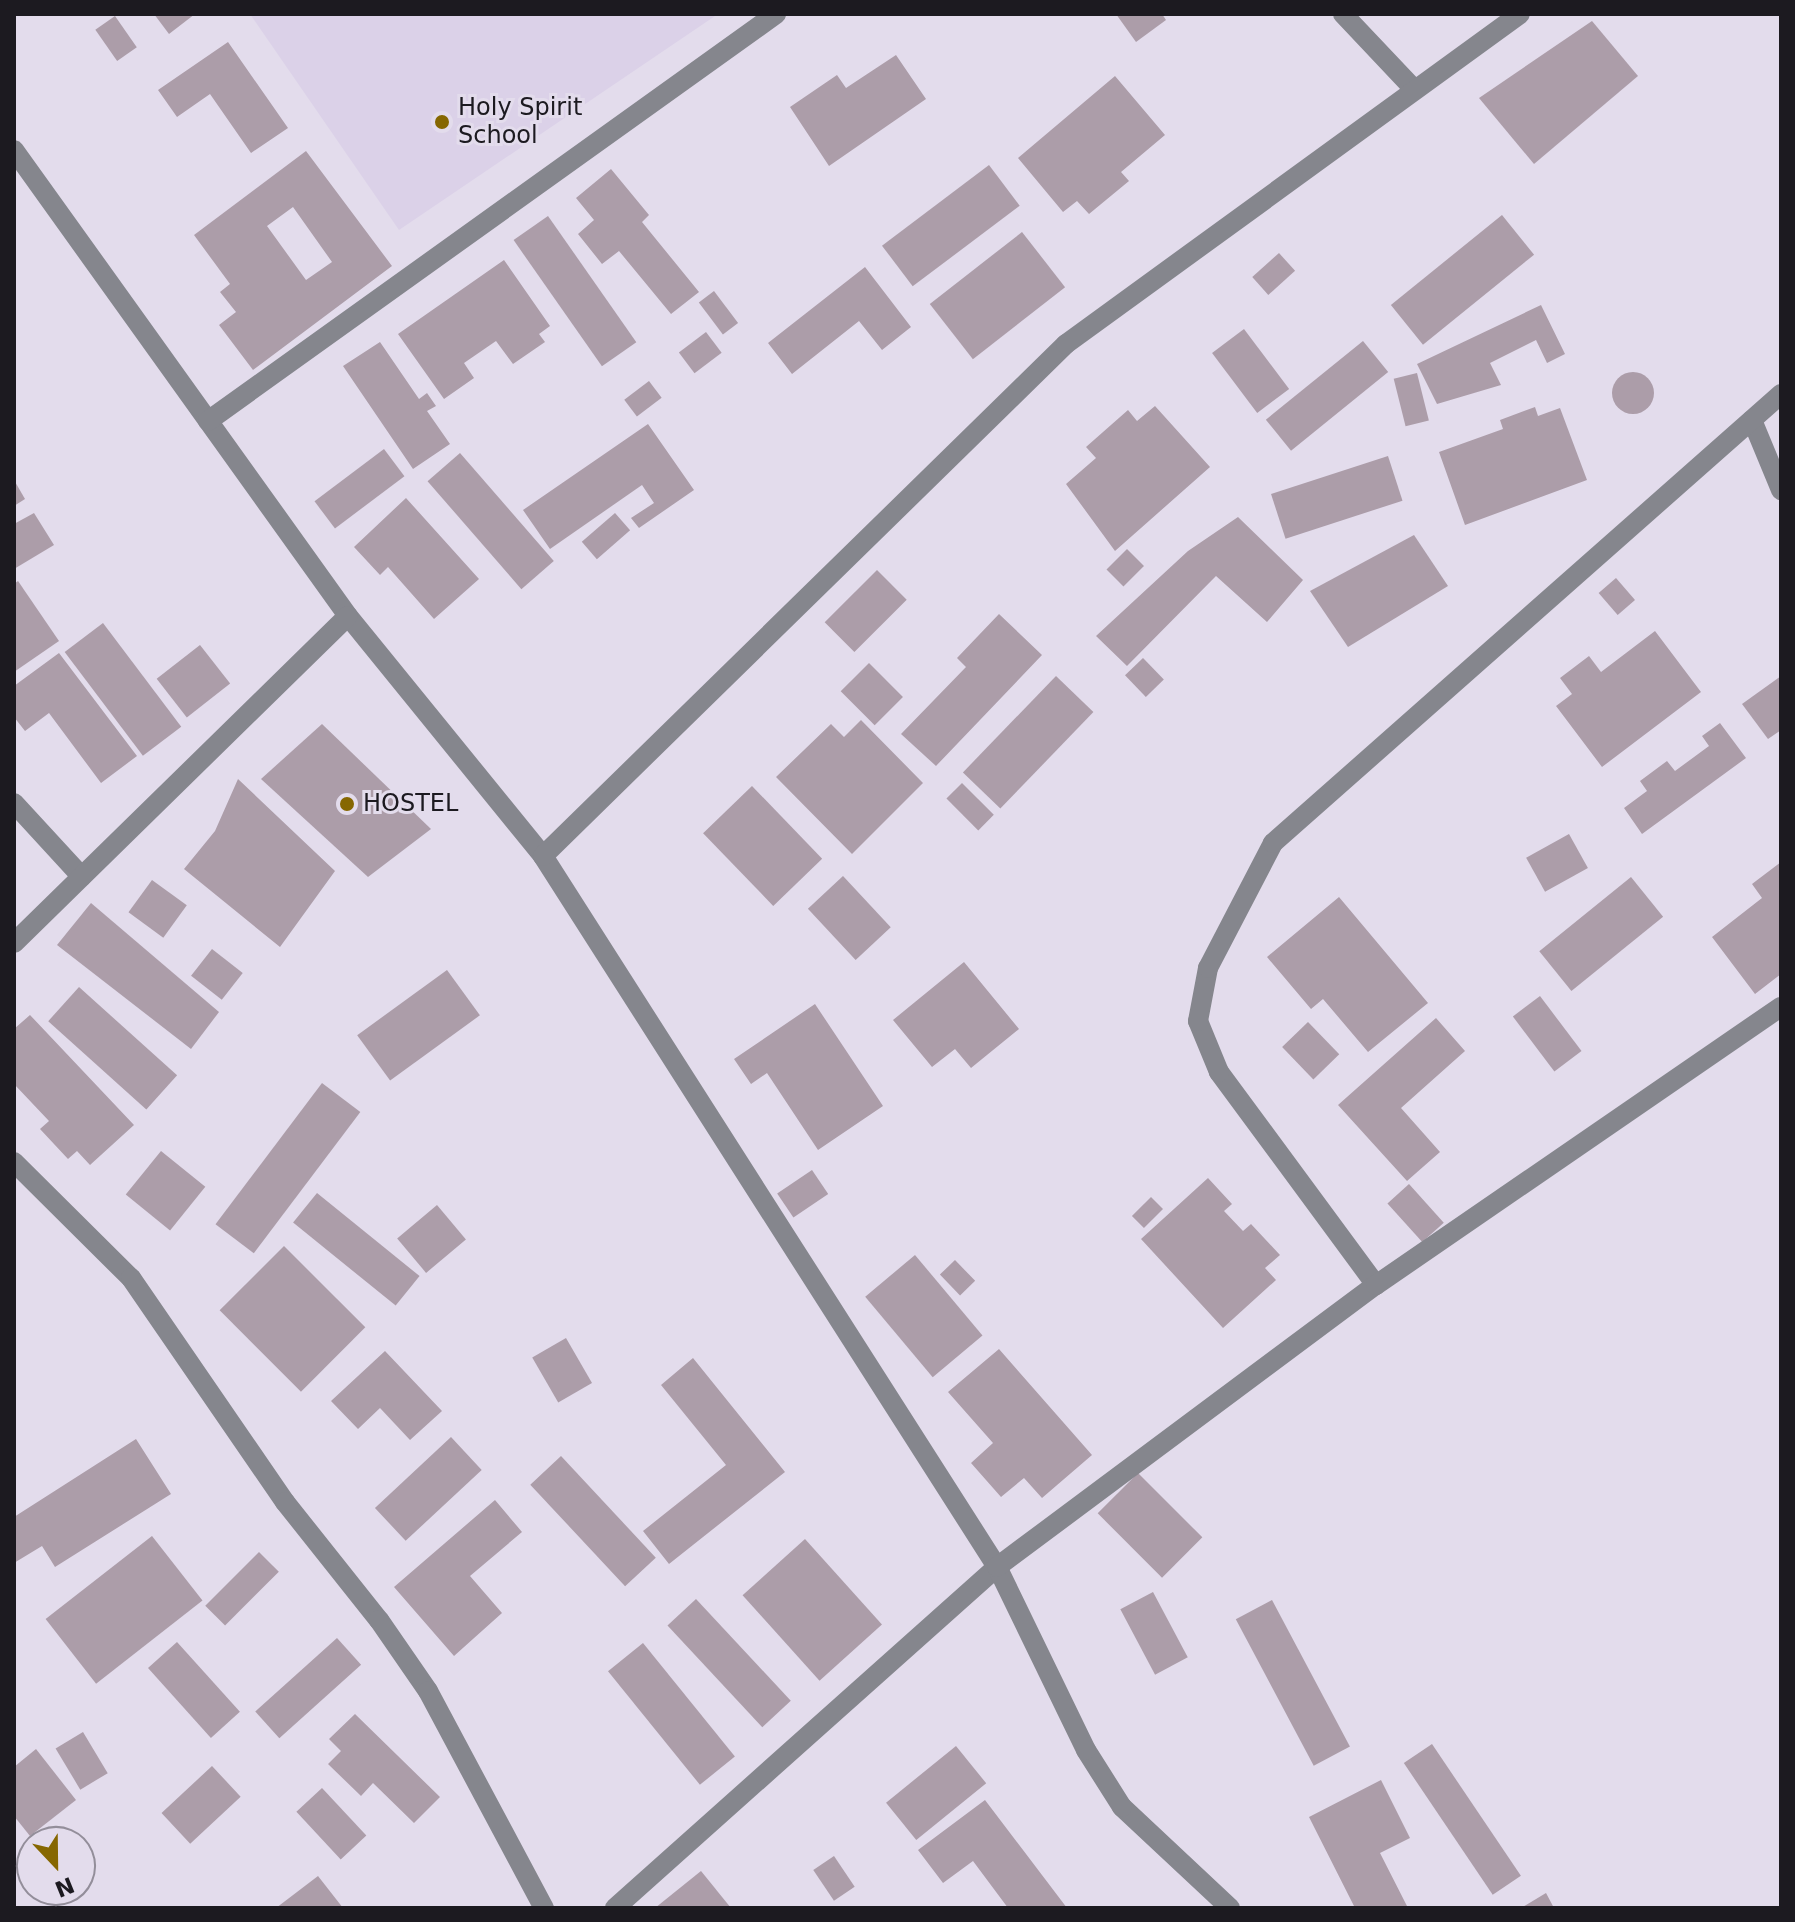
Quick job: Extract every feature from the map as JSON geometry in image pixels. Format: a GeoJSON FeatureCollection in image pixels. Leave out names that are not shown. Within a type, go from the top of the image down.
{"type":"FeatureCollection","features":[{"type":"Feature","properties":{"kind":"street"},"geometry":{"type":"LineString","coordinates":[[208,421],[776,14]]}},
{"type":"Feature","properties":{"kind":"street"},"geometry":{"type":"LineString","coordinates":[[1343,14],[1414,89]]}},
{"type":"Feature","properties":{"kind":"street"},"geometry":{"type":"LineString","coordinates":[[543,856],[1066,344],[1520,14]]}},
{"type":"Feature","properties":{"kind":"street"},"geometry":{"type":"LineString","coordinates":[[14,150],[348,616],[543,856],[997,1567],[1086,1750],[1122,1807],[1230,1908]]}},
{"type":"Feature","properties":{"kind":"street"},"geometry":{"type":"LineString","coordinates":[[1376,1285],[1219,1072],[1198,1021],[1208,968],[1273,843],[1781,394]]}},
{"type":"Feature","properties":{"kind":"street"},"geometry":{"type":"LineString","coordinates":[[1752,420],[1781,490]]}},
{"type":"Feature","properties":{"kind":"street"},"geometry":{"type":"LineString","coordinates":[[14,943],[348,616]]}},
{"type":"Feature","properties":{"kind":"street"},"geometry":{"type":"LineString","coordinates":[[14,803],[82,877]]}},
{"type":"Feature","properties":{"kind":"street"},"geometry":{"type":"LineString","coordinates":[[615,1908],[997,1567],[1376,1285],[1781,1007]]}},
{"type":"Feature","properties":{"kind":"street"},"geometry":{"type":"LineString","coordinates":[[14,1162],[131,1278],[285,1502],[379,1620],[428,1691],[544,1908]]}},
{"type":"Feature","properties":{"kind":"shaded area","name":"Holy Spirit School"},"geometry":{"type":"Polygon","coordinates":[[[250,14],[718,14],[399,230],[250,14]]]}},
{"type":"Feature","properties":{"kind":"building"},"geometry":{"type":"Polygon","coordinates":[[[154,14],[195,14],[169,34],[154,14]]]}},
{"type":"Feature","properties":{"kind":"building"},"geometry":{"type":"Polygon","coordinates":[[[1116,14],[1162,14],[1166,20],[1136,42],[1116,14]]]}},
{"type":"Feature","properties":{"kind":"building"},"geometry":{"type":"Polygon","coordinates":[[[115,16],[137,47],[117,61],[95,30],[115,16]]]}},
{"type":"Feature","properties":{"kind":"building"},"geometry":{"type":"Polygon","coordinates":[[[1592,21],[1638,76],[1534,164],[1479,98],[1592,21]]]}},
{"type":"Feature","properties":{"kind":"building"},"geometry":{"type":"Polygon","coordinates":[[[228,42],[288,128],[251,153],[210,94],[177,117],[158,90],[228,42]]]}},
{"type":"Feature","properties":{"kind":"building"},"geometry":{"type":"Polygon","coordinates":[[[896,55],[926,99],[829,166],[790,107],[837,75],[846,88],[896,55]]]}},
{"type":"Feature","properties":{"kind":"building"},"geometry":{"type":"Polygon","coordinates":[[[1115,76],[1165,135],[1121,172],[1129,181],[1089,214],[1077,201],[1063,212],[1018,158],[1115,76]]]}},
{"type":"Feature","properties":{"kind":"building"},"geometry":{"type":"Polygon","coordinates":[[[306,151],[392,266],[253,370],[219,325],[236,312],[220,292],[230,284],[194,235],[306,151]],[[293,207],[267,226],[306,280],[332,262],[293,207]]]}},
{"type":"Feature","properties":{"kind":"building"},"geometry":{"type":"Polygon","coordinates":[[[989,165],[1020,206],[913,286],[882,246],[989,165]]]}},
{"type":"Feature","properties":{"kind":"building"},"geometry":{"type":"Polygon","coordinates":[[[611,169],[649,215],[642,222],[699,292],[671,314],[619,251],[602,264],[578,234],[594,220],[576,198],[611,169]]]}},
{"type":"Feature","properties":{"kind":"building"},"geometry":{"type":"Polygon","coordinates":[[[1502,215],[1534,255],[1423,345],[1391,305],[1502,215]]]}},
{"type":"Feature","properties":{"kind":"building"},"geometry":{"type":"Polygon","coordinates":[[[548,216],[636,342],[602,366],[514,240],[548,216]]]}},
{"type":"Feature","properties":{"kind":"building"},"geometry":{"type":"Polygon","coordinates":[[[1022,232],[1065,287],[973,359],[930,304],[1022,232]]]}},
{"type":"Feature","properties":{"kind":"building"},"geometry":{"type":"Polygon","coordinates":[[[1279,253],[1295,271],[1268,295],[1252,277],[1279,253]]]}},
{"type":"Feature","properties":{"kind":"building"},"geometry":{"type":"Polygon","coordinates":[[[504,260],[550,326],[539,334],[545,342],[513,364],[496,341],[464,363],[474,378],[444,399],[398,334],[504,260]]]}},
{"type":"Feature","properties":{"kind":"building"},"geometry":{"type":"Polygon","coordinates":[[[865,267],[911,327],[882,350],[859,321],[792,374],[768,343],[865,267]]]}},
{"type":"Feature","properties":{"kind":"building"},"geometry":{"type":"Polygon","coordinates":[[[714,291],[738,323],[723,334],[699,302],[714,291]]]}},
{"type":"Feature","properties":{"kind":"building"},"geometry":{"type":"Polygon","coordinates":[[[1541,305],[1565,354],[1547,363],[1536,340],[1490,363],[1501,385],[1437,404],[1417,364],[1541,305]]]}},
{"type":"Feature","properties":{"kind":"building"},"geometry":{"type":"Polygon","coordinates":[[[1244,329],[1289,389],[1257,413],[1212,353],[1244,329]]]}},
{"type":"Feature","properties":{"kind":"building"},"geometry":{"type":"Polygon","coordinates":[[[706,332],[722,353],[694,373],[679,352],[706,332]]]}},
{"type":"Feature","properties":{"kind":"building"},"geometry":{"type":"Polygon","coordinates":[[[1363,341],[1388,372],[1291,451],[1266,420],[1363,341]]]}},
{"type":"Feature","properties":{"kind":"building"},"geometry":{"type":"Polygon","coordinates":[[[380,342],[419,399],[427,393],[436,406],[427,411],[450,444],[413,469],[343,366],[380,342]]]}},
{"type":"Feature","properties":{"kind":"building"},"geometry":{"type":"Polygon","coordinates":[[[1633,372],[1648,378],[1654,393],[1648,408],[1633,414],[1618,408],[1612,393],[1618,378],[1633,372]]]}},
{"type":"Feature","properties":{"kind":"building"},"geometry":{"type":"Polygon","coordinates":[[[1417,373],[1429,421],[1406,426],[1394,379],[1417,373]]]}},
{"type":"Feature","properties":{"kind":"building"},"geometry":{"type":"Polygon","coordinates":[[[649,381],[662,398],[637,416],[624,400],[649,381]]]}},
{"type":"Feature","properties":{"kind":"building"},"geometry":{"type":"Polygon","coordinates":[[[1155,406],[1210,467],[1115,551],[1066,484],[1096,458],[1086,447],[1128,410],[1137,421],[1155,406]]]}},
{"type":"Feature","properties":{"kind":"building"},"geometry":{"type":"Polygon","coordinates":[[[1535,407],[1538,416],[1560,408],[1587,480],[1465,525],[1439,452],[1503,429],[1500,420],[1535,407]]]}},
{"type":"Feature","properties":{"kind":"building"},"geometry":{"type":"Polygon","coordinates":[[[648,424],[694,490],[639,528],[631,518],[654,503],[642,485],[550,549],[523,510],[648,424]]]}},
{"type":"Feature","properties":{"kind":"building"},"geometry":{"type":"Polygon","coordinates":[[[384,449],[404,476],[335,529],[315,501],[384,449]]]}},
{"type":"Feature","properties":{"kind":"building"},"geometry":{"type":"Polygon","coordinates":[[[460,453],[554,561],[521,589],[428,481],[460,453]]]}},
{"type":"Feature","properties":{"kind":"building"},"geometry":{"type":"Polygon","coordinates":[[[1388,456],[1403,501],[1286,539],[1271,494],[1388,456]]]}},
{"type":"Feature","properties":{"kind":"building"},"geometry":{"type":"Polygon","coordinates":[[[14,480],[25,499],[14,506],[14,480]]]}},
{"type":"Feature","properties":{"kind":"building"},"geometry":{"type":"Polygon","coordinates":[[[406,498],[479,579],[434,619],[388,567],[380,575],[354,547],[406,498]]]}},
{"type":"Feature","properties":{"kind":"building"},"geometry":{"type":"Polygon","coordinates":[[[34,513],[54,545],[14,569],[14,524],[34,513]]]}},
{"type":"Feature","properties":{"kind":"building"},"geometry":{"type":"Polygon","coordinates":[[[615,513],[630,530],[597,559],[582,542],[615,513]]]}},
{"type":"Feature","properties":{"kind":"building"},"geometry":{"type":"Polygon","coordinates":[[[1238,517],[1303,580],[1267,622],[1216,576],[1127,666],[1096,636],[1188,551],[1238,517]]]}},
{"type":"Feature","properties":{"kind":"building"},"geometry":{"type":"Polygon","coordinates":[[[1414,535],[1448,586],[1348,647],[1310,591],[1414,535]]]}},
{"type":"Feature","properties":{"kind":"building"},"geometry":{"type":"Polygon","coordinates":[[[1127,549],[1144,566],[1123,586],[1106,570],[1127,549]]]}},
{"type":"Feature","properties":{"kind":"building"},"geometry":{"type":"Polygon","coordinates":[[[877,570],[907,600],[854,652],[825,622],[877,570]]]}},
{"type":"Feature","properties":{"kind":"building"},"geometry":{"type":"Polygon","coordinates":[[[1616,578],[1635,600],[1618,615],[1599,593],[1616,578]]]}},
{"type":"Feature","properties":{"kind":"building"},"geometry":{"type":"Polygon","coordinates":[[[18,581],[59,641],[14,672],[14,584],[18,581]]]}},
{"type":"Feature","properties":{"kind":"building"},"geometry":{"type":"Polygon","coordinates":[[[999,614],[1042,655],[936,766],[901,734],[966,667],[957,658],[999,614]]]}},
{"type":"Feature","properties":{"kind":"building"},"geometry":{"type":"Polygon","coordinates":[[[103,623],[181,727],[143,756],[65,652],[103,623]]]}},
{"type":"Feature","properties":{"kind":"building"},"geometry":{"type":"Polygon","coordinates":[[[1655,631],[1701,692],[1602,767],[1556,706],[1572,694],[1560,678],[1589,656],[1601,672],[1655,631]]]}},
{"type":"Feature","properties":{"kind":"building"},"geometry":{"type":"Polygon","coordinates":[[[200,645],[230,684],[187,717],[157,679],[200,645]]]}},
{"type":"Feature","properties":{"kind":"building"},"geometry":{"type":"Polygon","coordinates":[[[59,653],[137,756],[101,783],[49,713],[25,731],[14,717],[14,686],[59,653]]]}},
{"type":"Feature","properties":{"kind":"building"},"geometry":{"type":"Polygon","coordinates":[[[1143,658],[1164,680],[1146,697],[1125,675],[1143,658]]]}},
{"type":"Feature","properties":{"kind":"building"},"geometry":{"type":"Polygon","coordinates":[[[869,663],[903,697],[875,725],[841,691],[869,663]]]}},
{"type":"Feature","properties":{"kind":"building"},"geometry":{"type":"Polygon","coordinates":[[[1056,676],[1093,712],[1000,809],[963,772],[1056,676]]]}},
{"type":"Feature","properties":{"kind":"building"},"geometry":{"type":"Polygon","coordinates":[[[1781,676],[1781,730],[1768,739],[1742,704],[1781,676]]]}},
{"type":"Feature","properties":{"kind":"building"},"geometry":{"type":"Polygon","coordinates":[[[861,720],[923,783],[852,854],[776,777],[831,724],[844,737],[861,720]]]}},
{"type":"Feature","properties":{"kind":"building"},"geometry":{"type":"Polygon","coordinates":[[[1720,723],[1746,758],[1642,834],[1624,808],[1647,791],[1640,781],[1667,761],[1675,771],[1709,746],[1702,736],[1720,723]]]}},
{"type":"Feature","properties":{"kind":"building","name":"HOSTEL"},"geometry":{"type":"Polygon","coordinates":[[[322,724],[431,829],[368,877],[261,779],[322,724]]]}},
{"type":"Feature","properties":{"kind":"building"},"geometry":{"type":"Polygon","coordinates":[[[238,779],[335,871],[280,947],[184,869],[215,831],[238,779]]]}},
{"type":"Feature","properties":{"kind":"building"},"geometry":{"type":"Polygon","coordinates":[[[962,783],[994,815],[978,830],[946,799],[962,783]]]}},
{"type":"Feature","properties":{"kind":"building"},"geometry":{"type":"Polygon","coordinates":[[[752,786],[822,859],[773,906],[703,833],[752,786]]]}},
{"type":"Feature","properties":{"kind":"building"},"geometry":{"type":"Polygon","coordinates":[[[1569,834],[1588,868],[1545,892],[1526,858],[1569,834]]]}},
{"type":"Feature","properties":{"kind":"building"},"geometry":{"type":"Polygon","coordinates":[[[1781,862],[1781,974],[1755,994],[1712,937],[1762,898],[1752,884],[1781,862]]]}},
{"type":"Feature","properties":{"kind":"building"},"geometry":{"type":"Polygon","coordinates":[[[843,876],[891,927],[856,960],[808,909],[843,876]]]}},
{"type":"Feature","properties":{"kind":"building"},"geometry":{"type":"Polygon","coordinates":[[[1631,877],[1663,917],[1571,991],[1539,951],[1631,877]]]}},
{"type":"Feature","properties":{"kind":"building"},"geometry":{"type":"Polygon","coordinates":[[[152,880],[187,905],[163,938],[128,912],[152,880]]]}},
{"type":"Feature","properties":{"kind":"building"},"geometry":{"type":"Polygon","coordinates":[[[1339,897],[1428,1003],[1368,1052],[1323,999],[1311,1009],[1267,957],[1339,897]]]}},
{"type":"Feature","properties":{"kind":"building"},"geometry":{"type":"Polygon","coordinates":[[[91,903],[219,1012],[191,1049],[57,945],[91,903]]]}},
{"type":"Feature","properties":{"kind":"building"},"geometry":{"type":"Polygon","coordinates":[[[212,949],[243,973],[222,1000],[191,976],[212,949]]]}},
{"type":"Feature","properties":{"kind":"building"},"geometry":{"type":"Polygon","coordinates":[[[964,962],[1019,1029],[971,1068],[955,1049],[932,1067],[893,1020],[964,962]]]}},
{"type":"Feature","properties":{"kind":"building"},"geometry":{"type":"Polygon","coordinates":[[[447,970],[480,1015],[390,1081],[357,1035],[447,970]]]}},
{"type":"Feature","properties":{"kind":"building"},"geometry":{"type":"Polygon","coordinates":[[[79,987],[177,1075],[146,1110],[48,1021],[79,987]]]}},
{"type":"Feature","properties":{"kind":"building"},"geometry":{"type":"Polygon","coordinates":[[[1540,996],[1582,1051],[1554,1072],[1513,1016],[1540,996]]]}},
{"type":"Feature","properties":{"kind":"building"},"geometry":{"type":"Polygon","coordinates":[[[815,1004],[883,1106],[818,1150],[767,1073],[751,1084],[734,1059],[815,1004]]]}},
{"type":"Feature","properties":{"kind":"building"},"geometry":{"type":"Polygon","coordinates":[[[30,1015],[134,1125],[90,1165],[77,1151],[68,1159],[40,1129],[49,1121],[14,1084],[14,1029],[30,1015]]]}},
{"type":"Feature","properties":{"kind":"building"},"geometry":{"type":"Polygon","coordinates":[[[1436,1018],[1465,1051],[1401,1108],[1440,1152],[1407,1181],[1338,1105],[1436,1018]]]}},
{"type":"Feature","properties":{"kind":"building"},"geometry":{"type":"Polygon","coordinates":[[[1308,1022],[1339,1054],[1313,1079],[1282,1047],[1308,1022]]]}},
{"type":"Feature","properties":{"kind":"building"},"geometry":{"type":"Polygon","coordinates":[[[322,1083],[360,1112],[254,1253],[215,1224],[322,1083]]]}},
{"type":"Feature","properties":{"kind":"building"},"geometry":{"type":"Polygon","coordinates":[[[161,1151],[205,1187],[170,1230],[126,1195],[161,1151]]]}},
{"type":"Feature","properties":{"kind":"building"},"geometry":{"type":"Polygon","coordinates":[[[812,1170],[828,1194],[793,1218],[777,1193],[812,1170]]]}},
{"type":"Feature","properties":{"kind":"building"},"geometry":{"type":"Polygon","coordinates":[[[1208,1178],[1232,1204],[1224,1211],[1243,1231],[1251,1224],[1280,1255],[1265,1268],[1276,1280],[1223,1328],[1141,1239],[1208,1178]]]}},
{"type":"Feature","properties":{"kind":"building"},"geometry":{"type":"Polygon","coordinates":[[[1409,1184],[1444,1223],[1422,1242],[1387,1203],[1409,1184]]]}},
{"type":"Feature","properties":{"kind":"building"},"geometry":{"type":"Polygon","coordinates":[[[317,1193],[420,1276],[396,1306],[293,1223],[317,1193]]]}},
{"type":"Feature","properties":{"kind":"building"},"geometry":{"type":"Polygon","coordinates":[[[1151,1197],[1163,1209],[1144,1228],[1132,1216],[1151,1197]]]}},
{"type":"Feature","properties":{"kind":"building"},"geometry":{"type":"Polygon","coordinates":[[[437,1205],[466,1239],[426,1273],[397,1238],[437,1205]]]}},
{"type":"Feature","properties":{"kind":"building"},"geometry":{"type":"Polygon","coordinates":[[[284,1246],[365,1327],[301,1392],[220,1310],[284,1246]]]}},
{"type":"Feature","properties":{"kind":"building"},"geometry":{"type":"Polygon","coordinates":[[[915,1255],[982,1335],[933,1377],[865,1297],[915,1255]]]}},
{"type":"Feature","properties":{"kind":"building"},"geometry":{"type":"Polygon","coordinates":[[[955,1260],[975,1281],[960,1295],[940,1275],[955,1260]]]}},
{"type":"Feature","properties":{"kind":"building"},"geometry":{"type":"Polygon","coordinates":[[[566,1338],[592,1383],[558,1403],[532,1358],[566,1338]]]}},
{"type":"Feature","properties":{"kind":"building"},"geometry":{"type":"Polygon","coordinates":[[[999,1349],[1092,1455],[1042,1498],[1024,1478],[1001,1497],[971,1463],[993,1443],[948,1392],[999,1349]]]}},
{"type":"Feature","properties":{"kind":"building"},"geometry":{"type":"Polygon","coordinates":[[[385,1351],[442,1411],[410,1440],[380,1408],[358,1429],[331,1401],[385,1351]]]}},
{"type":"Feature","properties":{"kind":"building"},"geometry":{"type":"Polygon","coordinates":[[[693,1358],[785,1472],[669,1564],[643,1531],[726,1465],[661,1385],[693,1358]]]}},
{"type":"Feature","properties":{"kind":"building"},"geometry":{"type":"Polygon","coordinates":[[[451,1437],[482,1470],[406,1541],[375,1508],[451,1437]]]}},
{"type":"Feature","properties":{"kind":"building"},"geometry":{"type":"Polygon","coordinates":[[[136,1439],[171,1494],[55,1567],[42,1546],[14,1563],[14,1517],[136,1439]]]}},
{"type":"Feature","properties":{"kind":"building"},"geometry":{"type":"Polygon","coordinates":[[[561,1456],[656,1558],[625,1586],[530,1485],[561,1456]]]}},
{"type":"Feature","properties":{"kind":"building"},"geometry":{"type":"Polygon","coordinates":[[[1138,1473],[1202,1537],[1162,1578],[1098,1513],[1138,1473]]]}},
{"type":"Feature","properties":{"kind":"building"},"geometry":{"type":"Polygon","coordinates":[[[495,1500],[522,1532],[470,1576],[502,1613],[454,1656],[394,1587],[495,1500]]]}},
{"type":"Feature","properties":{"kind":"building"},"geometry":{"type":"Polygon","coordinates":[[[152,1536],[202,1601],[96,1684],[46,1619],[152,1536]]]}},
{"type":"Feature","properties":{"kind":"building"},"geometry":{"type":"Polygon","coordinates":[[[805,1539],[882,1624],[820,1681],[743,1595],[805,1539]]]}},
{"type":"Feature","properties":{"kind":"building"},"geometry":{"type":"Polygon","coordinates":[[[259,1552],[279,1572],[225,1626],[205,1606],[259,1552]]]}},
{"type":"Feature","properties":{"kind":"building"},"geometry":{"type":"Polygon","coordinates":[[[1153,1592],[1188,1657],[1155,1675],[1120,1609],[1153,1592]]]}},
{"type":"Feature","properties":{"kind":"building"},"geometry":{"type":"Polygon","coordinates":[[[696,1599],[791,1701],[762,1727],[667,1626],[696,1599]]]}},
{"type":"Feature","properties":{"kind":"building"},"geometry":{"type":"Polygon","coordinates":[[[1272,1600],[1350,1747],[1314,1766],[1236,1619],[1272,1600]]]}},
{"type":"Feature","properties":{"kind":"building"},"geometry":{"type":"Polygon","coordinates":[[[337,1638],[361,1665],[279,1738],[255,1712],[337,1638]]]}},
{"type":"Feature","properties":{"kind":"building"},"geometry":{"type":"Polygon","coordinates":[[[177,1642],[240,1712],[211,1738],[148,1668],[177,1642]]]}},
{"type":"Feature","properties":{"kind":"building"},"geometry":{"type":"Polygon","coordinates":[[[643,1643],[735,1756],[700,1785],[608,1671],[643,1643]]]}},
{"type":"Feature","properties":{"kind":"building"},"geometry":{"type":"Polygon","coordinates":[[[355,1714],[440,1797],[414,1823],[373,1783],[361,1796],[328,1764],[341,1751],[329,1739],[355,1714]]]}},
{"type":"Feature","properties":{"kind":"building"},"geometry":{"type":"Polygon","coordinates":[[[83,1732],[108,1773],[80,1790],[56,1748],[83,1732]]]}},
{"type":"Feature","properties":{"kind":"building"},"geometry":{"type":"Polygon","coordinates":[[[1432,1744],[1521,1876],[1493,1895],[1404,1763],[1432,1744]]]}},
{"type":"Feature","properties":{"kind":"building"},"geometry":{"type":"Polygon","coordinates":[[[956,1746],[986,1783],[916,1840],[886,1803],[956,1746]]]}},
{"type":"Feature","properties":{"kind":"building"},"geometry":{"type":"Polygon","coordinates":[[[36,1749],[76,1800],[43,1826],[22,1826],[14,1816],[14,1767],[36,1749]]]}},
{"type":"Feature","properties":{"kind":"building"},"geometry":{"type":"Polygon","coordinates":[[[212,1766],[241,1797],[190,1844],[162,1813],[212,1766]]]}},
{"type":"Feature","properties":{"kind":"building"},"geometry":{"type":"Polygon","coordinates":[[[1381,1780],[1410,1838],[1380,1853],[1408,1908],[1355,1908],[1309,1817],[1381,1780]]]}},
{"type":"Feature","properties":{"kind":"building"},"geometry":{"type":"Polygon","coordinates":[[[322,1788],[366,1836],[341,1859],[296,1812],[322,1788]]]}},
{"type":"Feature","properties":{"kind":"building"},"geometry":{"type":"Polygon","coordinates":[[[985,1800],[1067,1908],[1008,1908],[973,1861],[943,1883],[918,1850],[985,1800]]]}},
{"type":"Feature","properties":{"kind":"building"},"geometry":{"type":"Polygon","coordinates":[[[834,1856],[855,1887],[834,1901],[813,1870],[834,1856]]]}},
{"type":"Feature","properties":{"kind":"building"},"geometry":{"type":"Polygon","coordinates":[[[701,1871],[731,1908],[655,1908],[701,1871]]]}},
{"type":"Feature","properties":{"kind":"building"},"geometry":{"type":"Polygon","coordinates":[[[318,1876],[343,1908],[276,1908],[318,1876]]]}},
{"type":"Feature","properties":{"kind":"building"},"geometry":{"type":"Polygon","coordinates":[[[1546,1893],[1554,1908],[1521,1908],[1546,1893]]]}},
{"type":"Feature","properties":{"kind":"place","name":"Holy Spirit School"},"geometry":{"type":"Point","coordinates":[442,122]}},
{"type":"Feature","properties":{"kind":"place","name":"HOSTEL"},"geometry":{"type":"Point","coordinates":[347,804]}}]}
